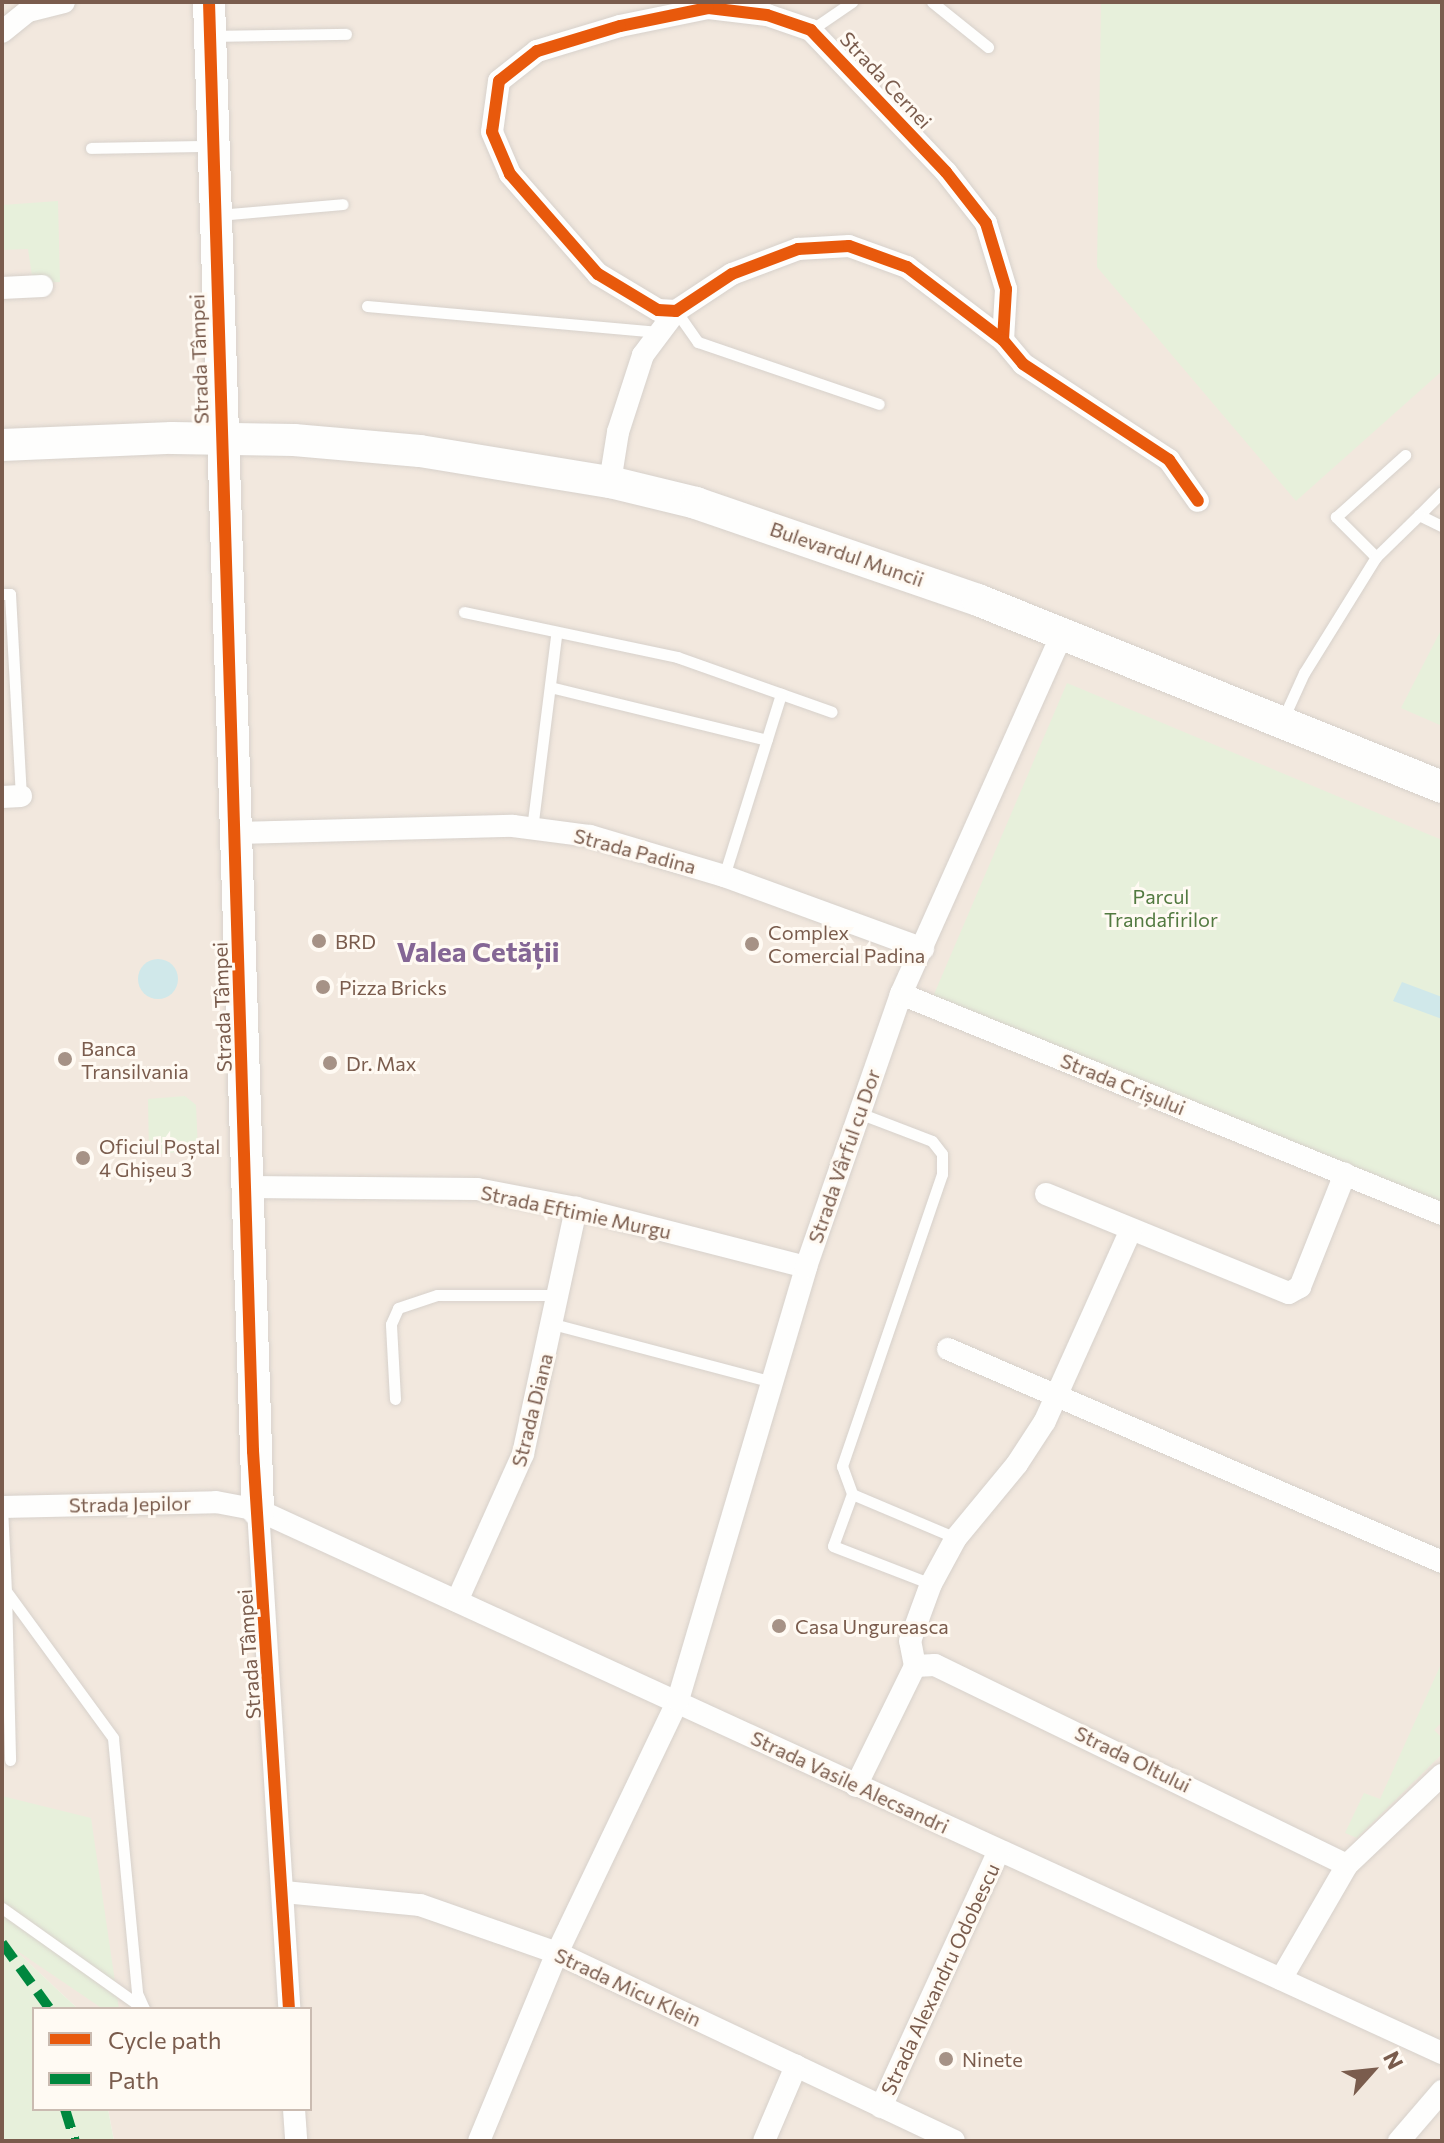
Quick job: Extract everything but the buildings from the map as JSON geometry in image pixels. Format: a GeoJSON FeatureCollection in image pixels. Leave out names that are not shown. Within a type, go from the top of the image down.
{"type":"FeatureCollection","features":[{"type":"Feature","properties":{"kind":"street"},"geometry":{"type":"LineString","coordinates":[[2,32],[28,11],[64,2]]}},
{"type":"Feature","properties":{"kind":"street"},"geometry":{"type":"LineString","coordinates":[[201,2],[209,2]]}},
{"type":"Feature","properties":{"kind":"street","name":"Strada Tâmpei"},"geometry":{"type":"LineString","coordinates":[[209,2],[210,146],[237,833],[258,1510],[289,2007]]}},
{"type":"Feature","properties":{"kind":"street","name":"Strada Cernei"},"geometry":{"type":"LineString","coordinates":[[676,311],[658,310],[598,274],[510,174],[492,132],[499,81],[537,51],[620,26],[708,8],[767,15],[811,30],[946,172],[986,223],[1006,289],[1003,340]]}},
{"type":"Feature","properties":{"kind":"street"},"geometry":{"type":"LineString","coordinates":[[610,482],[621,424],[643,355],[656,332],[676,311],[732,274],[798,249],[849,246],[907,267],[1003,340],[1023,364],[1169,460],[1198,501]]}},
{"type":"Feature","properties":{"kind":"street"},"geometry":{"type":"LineString","coordinates":[[2,288],[42,286]]}},
{"type":"Feature","properties":{"kind":"street","name":"Bulevardul Muncii"},"geometry":{"type":"LineString","coordinates":[[2,445],[222,438],[420,451],[610,482],[696,503],[827,546],[1063,632],[1283,719],[1442,787]]}},
{"type":"Feature","properties":{"kind":"street","name":"Strada Vârful cu Dor"},"geometry":{"type":"LineString","coordinates":[[479,2141],[557,1953],[678,1700],[806,1267],[858,1113],[901,994],[1063,632]]}},
{"type":"Feature","properties":{"kind":"street","name":"Strada Padina"},"geometry":{"type":"LineString","coordinates":[[237,833],[532,829],[642,849],[923,949]]}},
{"type":"Feature","properties":{"kind":"street","name":"Strada Crișului"},"geometry":{"type":"LineString","coordinates":[[901,994],[1442,1214]]}},
{"type":"Feature","properties":{"kind":"street"},"geometry":{"type":"LineString","coordinates":[[1046,1194],[1293,1292],[1300,1287],[1345,1174]]}},
{"type":"Feature","properties":{"kind":"street","name":"Strada Eftimie Murgu"},"geometry":{"type":"LineString","coordinates":[[247,1187],[477,1189],[576,1208],[806,1267]]}},
{"type":"Feature","properties":{"kind":"street","name":"Strada Diana"},"geometry":{"type":"LineString","coordinates":[[457,1601],[519,1466],[553,1324],[576,1208]]}},
{"type":"Feature","properties":{"kind":"street"},"geometry":{"type":"LineString","coordinates":[[856,1786],[915,1666],[910,1641],[931,1584],[956,1538],[1017,1464],[1056,1396],[1131,1230]]}},
{"type":"Feature","properties":{"kind":"street"},"geometry":{"type":"LineString","coordinates":[[948,1349],[1442,1562]]}},
{"type":"Feature","properties":{"kind":"street","name":"Strada Jepilor"},"geometry":{"type":"LineString","coordinates":[[2,1507],[216,1502],[258,1510]]}},
{"type":"Feature","properties":{"kind":"street","name":"Strada Vasile Alecsandri"},"geometry":{"type":"LineString","coordinates":[[258,1510],[1442,2053]]}},
{"type":"Feature","properties":{"kind":"street","name":"Strada Oltului"},"geometry":{"type":"LineString","coordinates":[[915,1666],[935,1665],[1347,1865]]}},
{"type":"Feature","properties":{"kind":"street"},"geometry":{"type":"LineString","coordinates":[[1281,1979],[1347,1865],[1439,1783]]}},
{"type":"Feature","properties":{"kind":"street","name":"Strada Alexandru Odobescu"},"geometry":{"type":"LineString","coordinates":[[881,2107],[999,1851]]}},
{"type":"Feature","properties":{"kind":"street","name":"Strada Micu Klein"},"geometry":{"type":"LineString","coordinates":[[284,1892],[420,1905],[557,1953],[954,2141]]}},
{"type":"Feature","properties":{"kind":"street"},"geometry":{"type":"LineString","coordinates":[[764,2141],[796,2066]]}},
{"type":"Feature","properties":{"kind":"street"},"geometry":{"type":"LineString","coordinates":[[1399,2141],[1442,2091]]}},
{"type":"Feature","properties":{"kind":"street"},"geometry":{"type":"LineString","coordinates":[[294,2111],[296,2141]]}},
{"type":"Feature","properties":{"kind":"lane"},"geometry":{"type":"LineString","coordinates":[[811,30],[852,2]]}},
{"type":"Feature","properties":{"kind":"lane"},"geometry":{"type":"LineString","coordinates":[[932,2],[988,47]]}},
{"type":"Feature","properties":{"kind":"lane"},"geometry":{"type":"LineString","coordinates":[[207,37],[346,34]]}},
{"type":"Feature","properties":{"kind":"lane"},"geometry":{"type":"LineString","coordinates":[[91,148],[210,146]]}},
{"type":"Feature","properties":{"kind":"lane"},"geometry":{"type":"LineString","coordinates":[[213,215],[343,204]]}},
{"type":"Feature","properties":{"kind":"lane"},"geometry":{"type":"LineString","coordinates":[[367,306],[656,332]]}},
{"type":"Feature","properties":{"kind":"lane"},"geometry":{"type":"LineString","coordinates":[[676,311],[698,342],[879,404]]}},
{"type":"Feature","properties":{"kind":"lane"},"geometry":{"type":"LineString","coordinates":[[1376,557],[1336,517],[1405,455]]}},
{"type":"Feature","properties":{"kind":"lane"},"geometry":{"type":"LineString","coordinates":[[1283,719],[1304,673],[1376,557],[1442,492]]}},
{"type":"Feature","properties":{"kind":"lane"},"geometry":{"type":"LineString","coordinates":[[1419,515],[1442,526]]}},
{"type":"Feature","properties":{"kind":"lane"},"geometry":{"type":"LineString","coordinates":[[2,594],[10,594],[12,797]]}},
{"type":"Feature","properties":{"kind":"lane"},"geometry":{"type":"LineString","coordinates":[[464,612],[556,635],[677,657],[832,712]]}},
{"type":"Feature","properties":{"kind":"lane"},"geometry":{"type":"LineString","coordinates":[[532,829],[556,635]]}},
{"type":"Feature","properties":{"kind":"lane"},"geometry":{"type":"LineString","coordinates":[[550,687],[767,740]]}},
{"type":"Feature","properties":{"kind":"lane"},"geometry":{"type":"LineString","coordinates":[[724,876],[781,694]]}},
{"type":"Feature","properties":{"kind":"lane"},"geometry":{"type":"LineString","coordinates":[[858,1113],[932,1141],[942,1154],[942,1174],[842,1466],[852,1494],[833,1546],[931,1584]]}},
{"type":"Feature","properties":{"kind":"lane"},"geometry":{"type":"LineString","coordinates":[[395,1399],[391,1324],[398,1308],[437,1295],[559,1295]]}},
{"type":"Feature","properties":{"kind":"lane"},"geometry":{"type":"LineString","coordinates":[[553,1324],[773,1382]]}},
{"type":"Feature","properties":{"kind":"lane"},"geometry":{"type":"LineString","coordinates":[[852,1494],[956,1538]]}},
{"type":"Feature","properties":{"kind":"lane"},"geometry":{"type":"LineString","coordinates":[[2,1507],[10,1760]]}},
{"type":"Feature","properties":{"kind":"lane"},"geometry":{"type":"LineString","coordinates":[[6,1591],[113,1738],[135,1979],[143,2007]]}},
{"type":"Feature","properties":{"kind":"lane"},"geometry":{"type":"LineString","coordinates":[[2,1908],[141,2007]]}},
{"type":"Feature","properties":{"kind":"shaded area"},"geometry":{"type":"Polygon","coordinates":[[[2,2],[1442,2],[1442,2141],[114,2141],[108,2111],[312,2111],[312,2007],[76,2007],[2,1938],[2,2]]]}},
{"type":"Feature","properties":{"kind":"green space"},"geometry":{"type":"Polygon","coordinates":[[[1101,2],[1442,2],[1442,371],[1296,501],[1097,267],[1101,2]]]}},
{"type":"Feature","properties":{"kind":"green space"},"geometry":{"type":"Polygon","coordinates":[[[58,201],[60,282],[33,283],[28,249],[2,250],[2,205],[58,201]]]}},
{"type":"Feature","properties":{"kind":"green space"},"geometry":{"type":"Polygon","coordinates":[[[1442,628],[1442,726],[1401,708],[1442,628]]]}},
{"type":"Feature","properties":{"kind":"green space","name":"Parcul Trandafirilor"},"geometry":{"type":"Polygon","coordinates":[[[1067,683],[1442,840],[1442,1209],[932,999],[1067,683]]]}},
{"type":"Feature","properties":{"kind":"green space"},"geometry":{"type":"Polygon","coordinates":[[[185,1096],[196,1105],[198,1150],[149,1155],[148,1099],[185,1096]]]}},
{"type":"Feature","properties":{"kind":"green space"},"geometry":{"type":"Polygon","coordinates":[[[1442,1662],[1442,1722],[1434,1730],[1442,1738],[1442,1754],[1357,1838],[1345,1833],[1364,1793],[1380,1799],[1442,1662]]]}},
{"type":"Feature","properties":{"kind":"green space"},"geometry":{"type":"Polygon","coordinates":[[[2,1796],[91,1818],[119,2007],[100,2007],[13,1948],[76,2007],[32,2007],[32,2111],[108,2111],[114,2141],[2,2141],[2,1796]]]}},
{"type":"Feature","properties":{"kind":"water"},"geometry":{"type":"Polygon","coordinates":[[[158,959],[172,965],[178,979],[172,993],[158,999],[144,993],[138,979],[144,965],[158,959]]]}},
{"type":"Feature","properties":{"kind":"water"},"geometry":{"type":"Polygon","coordinates":[[[1402,982],[1442,997],[1442,1019],[1393,1001],[1402,982]]]}},
{"type":"Feature","properties":{"kind":"marked path"},"geometry":{"type":"LineString","coordinates":[[2,1943],[49,2007]]}},
{"type":"Feature","properties":{"kind":"marked path"},"geometry":{"type":"LineString","coordinates":[[66,2111],[75,2141]]}},
{"type":"Feature","properties":{"kind":"cycle path"},"geometry":{"type":"LineString","coordinates":[[209,2],[253,1451],[289,2007]]}},
{"type":"Feature","properties":{"kind":"cycle path"},"geometry":{"type":"LineString","coordinates":[[1003,340],[1006,289],[986,223],[946,172],[811,30],[767,15],[708,8],[620,26],[537,51],[499,81],[492,132],[510,174],[598,274],[658,310],[676,311],[732,274],[798,249],[849,246],[907,267],[1003,340],[1023,364],[1169,460],[1198,501]]}},
{"type":"Feature","properties":{"kind":"place","name":"BRD"},"geometry":{"type":"Point","coordinates":[319,941]}},
{"type":"Feature","properties":{"kind":"place","name":"Complex Comercial Padina"},"geometry":{"type":"Point","coordinates":[752,944]}},
{"type":"Feature","properties":{"kind":"place","name":"Pizza Bricks"},"geometry":{"type":"Point","coordinates":[323,987]}},
{"type":"Feature","properties":{"kind":"place","name":"Banca Transilvania"},"geometry":{"type":"Point","coordinates":[65,1059]}},
{"type":"Feature","properties":{"kind":"place","name":"Dr. Max"},"geometry":{"type":"Point","coordinates":[330,1063]}},
{"type":"Feature","properties":{"kind":"place","name":"Oficiul Poștal 4 Ghișeu 3"},"geometry":{"type":"Point","coordinates":[83,1158]}},
{"type":"Feature","properties":{"kind":"place","name":"Casa Ungureasca"},"geometry":{"type":"Point","coordinates":[779,1626]}},
{"type":"Feature","properties":{"kind":"place","name":"Ninete"},"geometry":{"type":"Point","coordinates":[946,2059]}},
{"type":"Feature","properties":{"kind":"district","name":"Valea Cetății"},"geometry":{"type":"Point","coordinates":[478,951]}}]}
